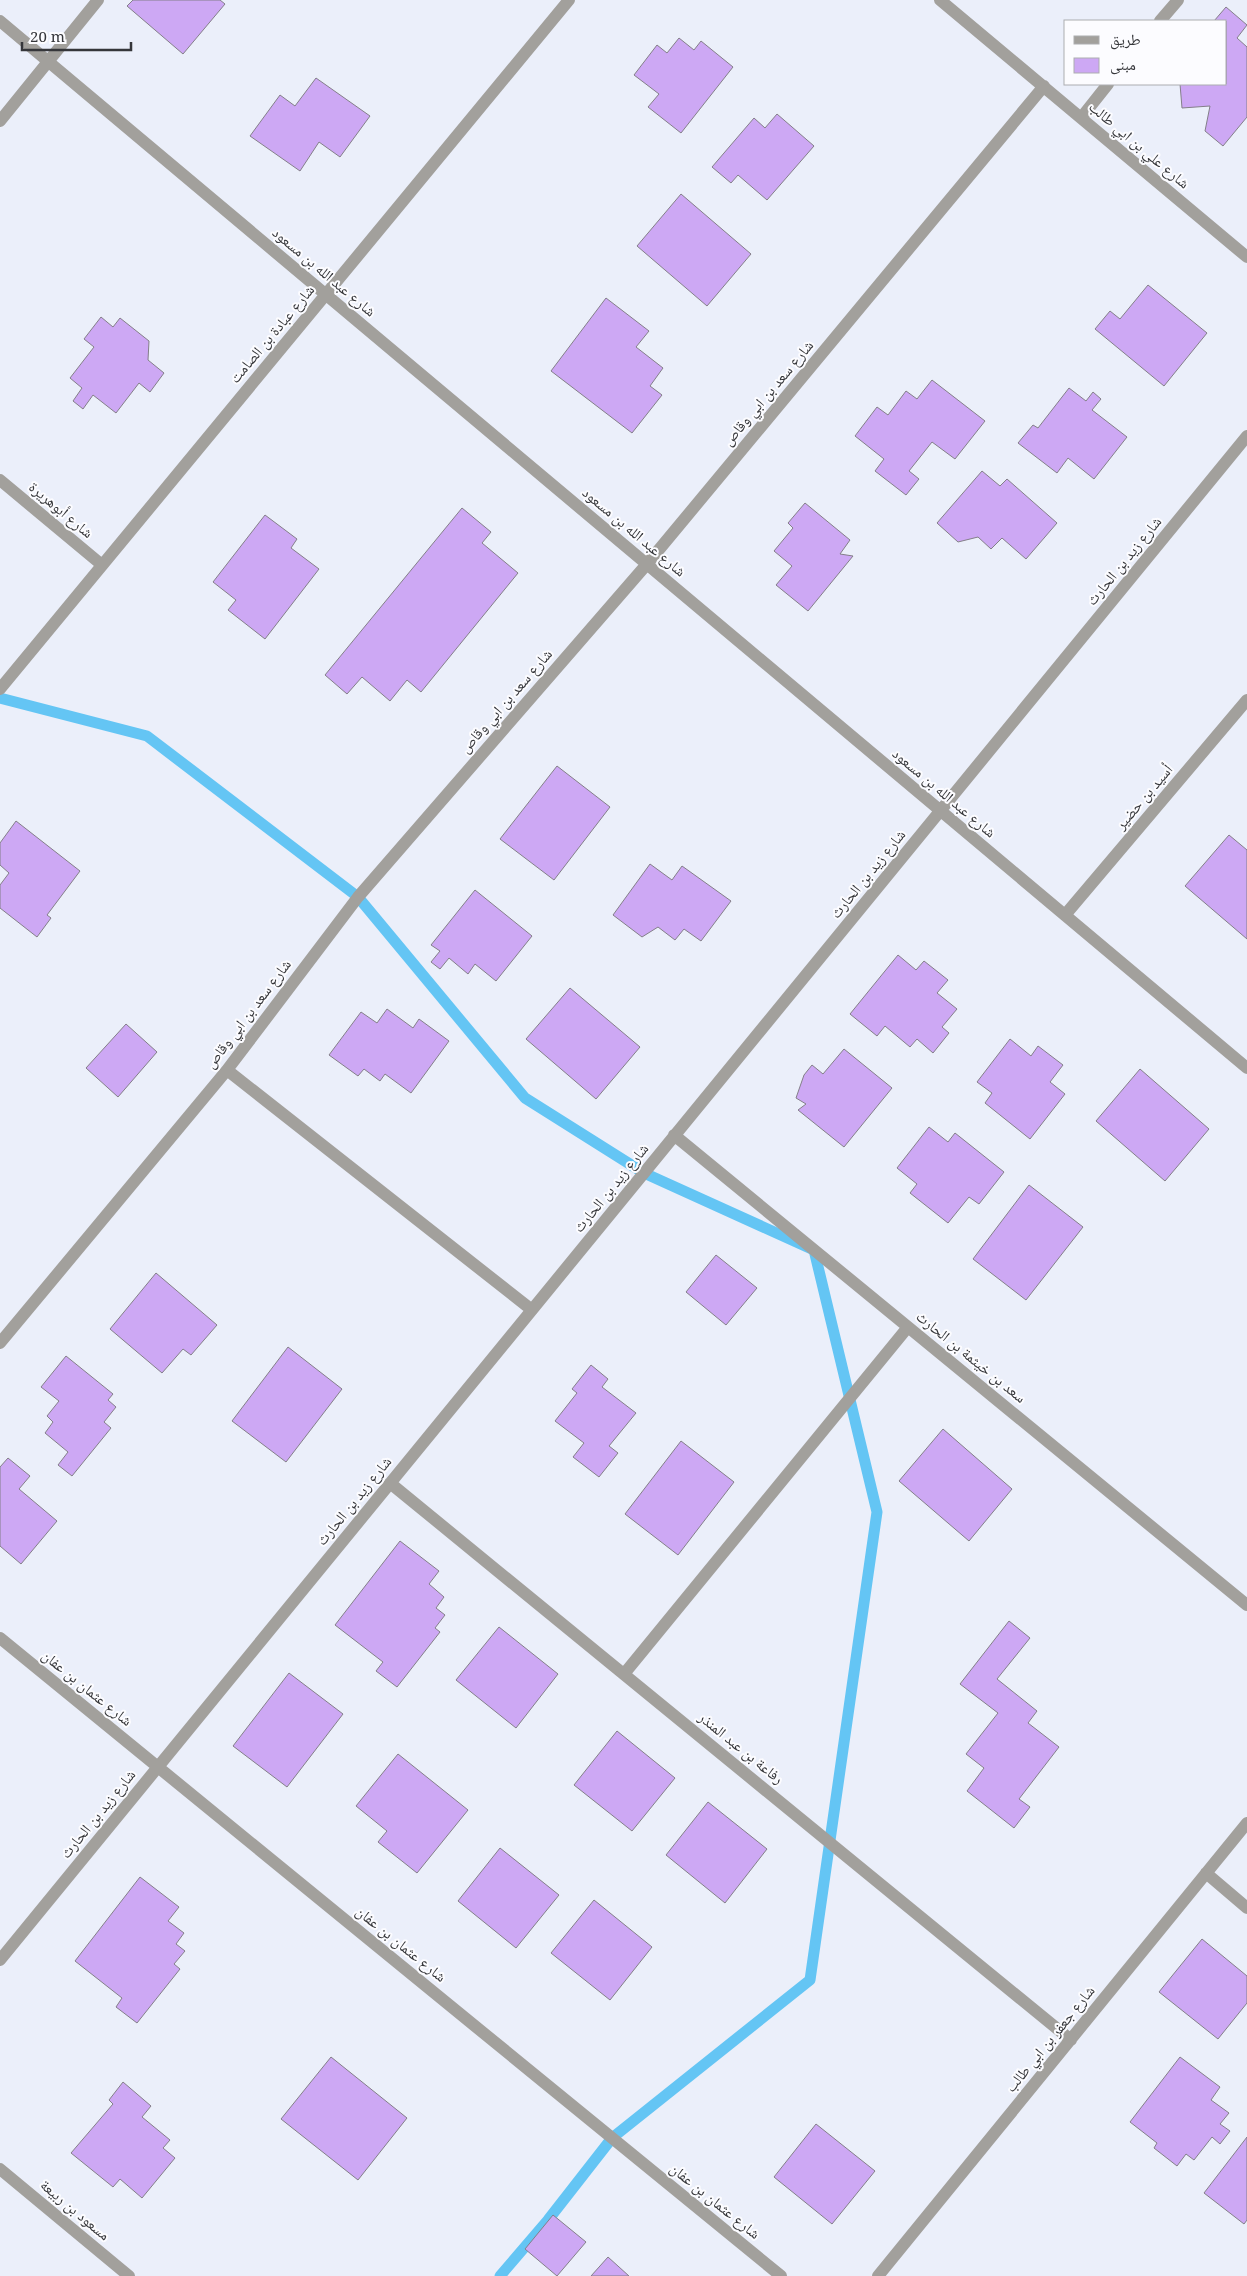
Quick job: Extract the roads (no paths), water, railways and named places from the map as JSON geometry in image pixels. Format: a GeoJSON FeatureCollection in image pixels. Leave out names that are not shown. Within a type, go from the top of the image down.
{"type":"FeatureCollection","features":[{"type":"Feature","properties":{"kind":"street"},"geometry":{"type":"LineString","coordinates":[[0,121],[98,0]]}},
{"type":"Feature","properties":{"kind":"street","name":"شارع عبادة بن الصامت"},"geometry":{"type":"LineString","coordinates":[[0,689],[569,0]]}},
{"type":"Feature","properties":{"kind":"street","name":"شارع علي بن ابي طالب"},"geometry":{"type":"LineString","coordinates":[[940,0],[1247,257]]}},
{"type":"Feature","properties":{"kind":"street"},"geometry":{"type":"LineString","coordinates":[[1161,20],[1178,0]]}},
{"type":"Feature","properties":{"kind":"street","name":"شارع عبد الله بن مسعود"},"geometry":{"type":"LineString","coordinates":[[0,21],[1247,1068]]}},
{"type":"Feature","properties":{"kind":"street"},"geometry":{"type":"LineString","coordinates":[[1080,118],[1107,85]]}},
{"type":"Feature","properties":{"kind":"street","name":"شارع سعد بن ابي وقاص"},"geometry":{"type":"LineString","coordinates":[[0,1343],[227,1070],[358,896],[647,564],[1044,86]]}},
{"type":"Feature","properties":{"kind":"street","name":"شارع زيد بن الحارث"},"geometry":{"type":"LineString","coordinates":[[0,1960],[1247,436]]}},
{"type":"Feature","properties":{"kind":"street","name":"شارع أبوهريرة"},"geometry":{"type":"LineString","coordinates":[[0,480],[102,565]]}},
{"type":"Feature","properties":{"kind":"street","name":"أسيد بن حضير"},"geometry":{"type":"LineString","coordinates":[[1065,915],[1247,700]]}},
{"type":"Feature","properties":{"kind":"street"},"geometry":{"type":"LineString","coordinates":[[227,1070],[532,1310]]}},
{"type":"Feature","properties":{"kind":"street","name":"سعد بن خيثمة بن الحارث"},"geometry":{"type":"LineString","coordinates":[[674,1135],[1247,1604]]}},
{"type":"Feature","properties":{"kind":"street"},"geometry":{"type":"LineString","coordinates":[[624,1674],[908,1327]]}},
{"type":"Feature","properties":{"kind":"street","name":"رفاعة بن عبد المنذر"},"geometry":{"type":"LineString","coordinates":[[390,1483],[1071,2040]]}},
{"type":"Feature","properties":{"kind":"street","name":"شارع عثمان بن عفان"},"geometry":{"type":"LineString","coordinates":[[0,1638],[781,2276]]}},
{"type":"Feature","properties":{"kind":"street","name":"شارع جعفر بن ابي طالب"},"geometry":{"type":"LineString","coordinates":[[878,2276],[1247,1823]]}},
{"type":"Feature","properties":{"kind":"street"},"geometry":{"type":"LineString","coordinates":[[1206,1873],[1247,1908]]}},
{"type":"Feature","properties":{"kind":"street","name":"مسعود بن ربيعة"},"geometry":{"type":"LineString","coordinates":[[0,2169],[128,2276]]}},
{"type":"Feature","properties":{"kind":"waterway"},"geometry":{"type":"LineString","coordinates":[[0,698],[147,736],[358,897],[525,1098],[644,1173],[814,1250],[877,1512],[810,1980],[612,2138],[548,2220],[500,2276]]}}]}
